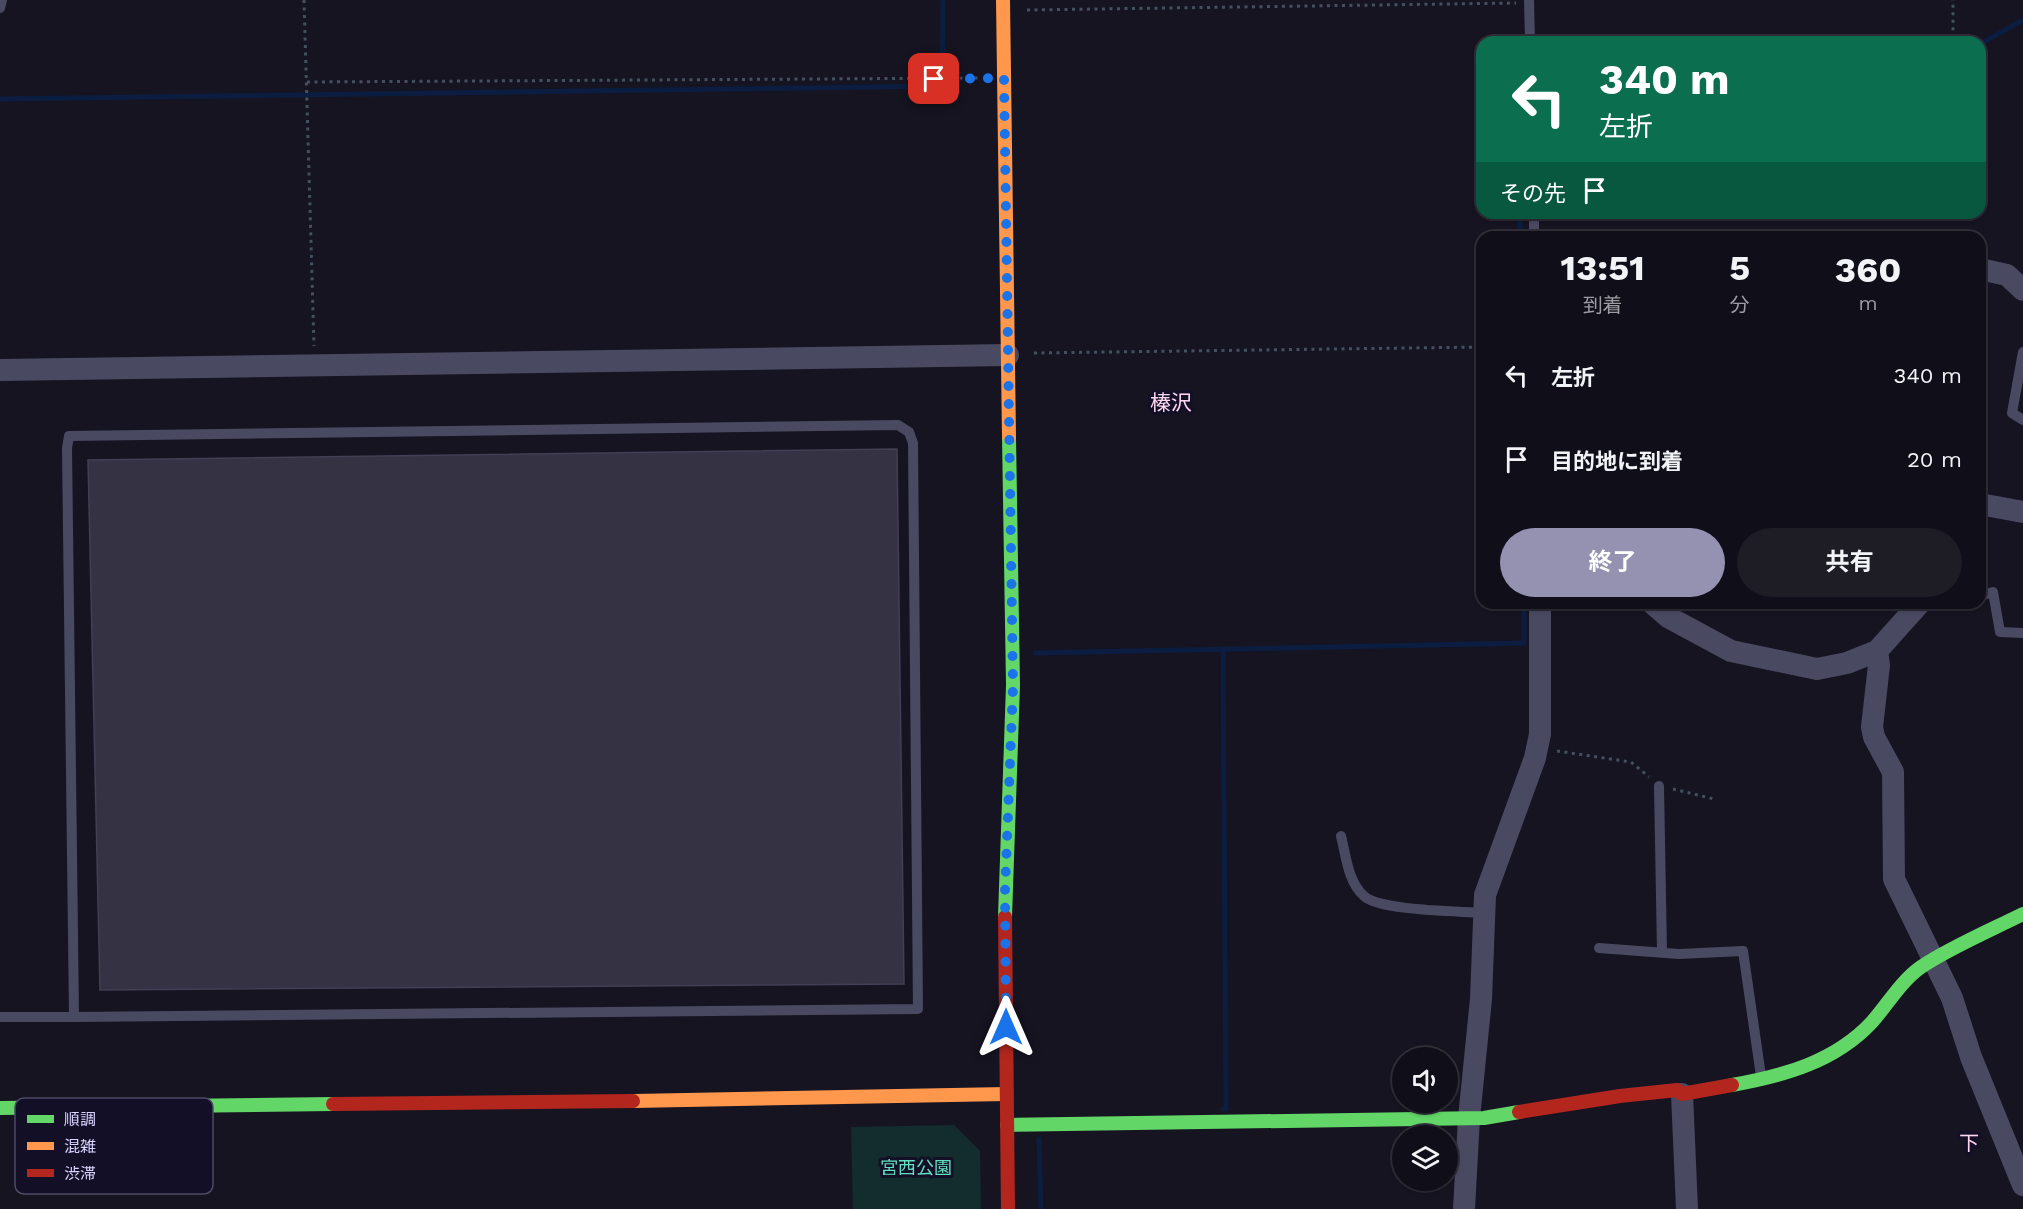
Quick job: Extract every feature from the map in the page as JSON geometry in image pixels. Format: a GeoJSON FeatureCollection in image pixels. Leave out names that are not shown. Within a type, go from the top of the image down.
{"type":"FeatureCollection","features":[{"type":"Feature","properties":{"kind":"street"},"geometry":{"type":"LineString","coordinates":[[1003,5],[1013,686],[1005,892],[1008,1209]]}},
{"type":"Feature","properties":{"kind":"street"},"geometry":{"type":"LineString","coordinates":[[1986,270],[2007,275],[2023,290]]}},
{"type":"Feature","properties":{"kind":"street"},"geometry":{"type":"LineString","coordinates":[[0,370],[1008,355]]}},
{"type":"Feature","properties":{"kind":"street"},"geometry":{"type":"LineString","coordinates":[[1986,505],[2023,513]]}},
{"type":"Feature","properties":{"kind":"street"},"geometry":{"type":"LineString","coordinates":[[1464,1209],[1469,1118],[1481,999],[1483,913],[1490,878],[1540,734],[1540,609]]}},
{"type":"Feature","properties":{"kind":"street"},"geometry":{"type":"LineString","coordinates":[[1659,609],[1668,617],[1731,651],[1817,669],[1865,658],[1877,651],[1915,609]]}},
{"type":"Feature","properties":{"kind":"street"},"geometry":{"type":"LineString","coordinates":[[1877,651],[1879,665],[1872,727],[1874,737],[1893,771],[1894,879],[1952,998],[1971,1057],[2023,1185]]}},
{"type":"Feature","properties":{"kind":"street"},"geometry":{"type":"LineString","coordinates":[[1007,1125],[1469,1118],[1512,1114],[1620,1096],[1677,1090],[1682,1094],[1761,1081],[1805,1067],[1841,1049],[1863,1032],[1910,976],[1934,959],[2023,915]]}},
{"type":"Feature","properties":{"kind":"street"},"geometry":{"type":"LineString","coordinates":[[213,1106],[744,1100],[1006,1094]]}},
{"type":"Feature","properties":{"kind":"street"},"geometry":{"type":"LineString","coordinates":[[1682,1094],[1687,1209]]}},
{"type":"Feature","properties":{"kind":"street"},"geometry":{"type":"LineString","coordinates":[[0,1108],[15,1108]]}},
{"type":"Feature","properties":{"kind":"lane"},"geometry":{"type":"LineString","coordinates":[[0,8],[2,0]]}},
{"type":"Feature","properties":{"kind":"lane"},"geometry":{"type":"LineString","coordinates":[[1529,2],[1530,36]]}},
{"type":"Feature","properties":{"kind":"lane"},"geometry":{"type":"LineString","coordinates":[[2023,352],[2012,413],[2023,420]]}},
{"type":"Feature","properties":{"kind":"lane"},"geometry":{"type":"LineString","coordinates":[[0,1017],[74,1017],[918,1009],[914,443],[909,432],[898,425],[69,436],[67,447],[74,1017]]}},
{"type":"Feature","properties":{"kind":"lane"},"geometry":{"type":"LineString","coordinates":[[1986,594],[1993,592],[2000,632],[2023,633]]}},
{"type":"Feature","properties":{"kind":"lane"},"geometry":{"type":"LineString","coordinates":[[1659,786],[1662,952]]}},
{"type":"Feature","properties":{"kind":"lane"},"geometry":{"type":"LineString","coordinates":[[1341,836],[1354,882],[1366,898],[1389,905],[1483,913]]}},
{"type":"Feature","properties":{"kind":"lane"},"geometry":{"type":"LineString","coordinates":[[1599,948],[1662,952],[1743,951],[1761,1081]]}},
{"type":"Feature","properties":{"kind":"path"},"geometry":{"type":"LineString","coordinates":[[304,0],[314,365]]}},
{"type":"Feature","properties":{"kind":"path"},"geometry":{"type":"LineString","coordinates":[[1953,0],[1953,36]]}},
{"type":"Feature","properties":{"kind":"path"},"geometry":{"type":"LineString","coordinates":[[1003,5],[1529,2]]}},
{"type":"Feature","properties":{"kind":"path"},"geometry":{"type":"LineString","coordinates":[[307,82],[1004,78]]}},
{"type":"Feature","properties":{"kind":"path"},"geometry":{"type":"LineString","coordinates":[[1008,355],[1476,347]]}},
{"type":"Feature","properties":{"kind":"path"},"geometry":{"type":"LineString","coordinates":[[1537,748],[1631,762],[1659,786],[1714,799]]}},
{"type":"Feature","properties":{"kind":"green space","name":"宮西公園"},"geometry":{"type":"Polygon","coordinates":[[[954,1125],[980,1151],[981,1209],[853,1209],[851,1127],[954,1125]]]}},
{"type":"Feature","properties":{"kind":"building"},"geometry":{"type":"Polygon","coordinates":[[[897,449],[904,984],[100,990],[88,460],[897,449]]]}},
{"type":"Feature","properties":{"kind":"waterway"},"geometry":{"type":"LineString","coordinates":[[0,99],[942,86],[943,0]]}},
{"type":"Feature","properties":{"kind":"waterway"},"geometry":{"type":"LineString","coordinates":[[1986,41],[2023,20]]}},
{"type":"Feature","properties":{"kind":"waterway"},"geometry":{"type":"LineString","coordinates":[[1520,219],[1520,231]]}},
{"type":"Feature","properties":{"kind":"waterway"},"geometry":{"type":"LineString","coordinates":[[1035,653],[1524,643],[1524,609]]}},
{"type":"Feature","properties":{"kind":"waterway"},"geometry":{"type":"LineString","coordinates":[[1223,649],[1226,1109],[1223,1109]]}},
{"type":"Feature","properties":{"kind":"waterway"},"geometry":{"type":"LineString","coordinates":[[1039,1139],[1041,1209]]}},
{"type":"Feature","properties":{"kind":"traffic: fast"},"geometry":{"type":"LineString","coordinates":[[1005,917],[1013,685],[1009,437]]}},
{"type":"Feature","properties":{"kind":"traffic: fast"},"geometry":{"type":"LineString","coordinates":[[1732,1085],[1789,1072],[1825,1057],[1857,1036],[1872,1022],[1901,986],[1921,967],[1957,946],[2023,914]]}},
{"type":"Feature","properties":{"kind":"traffic: fast"},"geometry":{"type":"LineString","coordinates":[[213,1105],[333,1104]]}},
{"type":"Feature","properties":{"kind":"traffic: fast"},"geometry":{"type":"LineString","coordinates":[[0,1108],[15,1108]]}},
{"type":"Feature","properties":{"kind":"traffic: fast"},"geometry":{"type":"LineString","coordinates":[[1007,1125],[1484,1118],[1519,1112]]}},
{"type":"Feature","properties":{"kind":"traffic: slow"},"geometry":{"type":"LineString","coordinates":[[1003,0],[1009,437]]}},
{"type":"Feature","properties":{"kind":"traffic: slow"},"geometry":{"type":"LineString","coordinates":[[633,1101],[1006,1094]]}},
{"type":"Feature","properties":{"kind":"traffic: jam"},"geometry":{"type":"LineString","coordinates":[[1005,917],[1008,1209]]}},
{"type":"Feature","properties":{"kind":"traffic: jam"},"geometry":{"type":"LineString","coordinates":[[1519,1112],[1620,1096],[1677,1090],[1682,1094],[1732,1085]]}},
{"type":"Feature","properties":{"kind":"traffic: jam"},"geometry":{"type":"LineString","coordinates":[[333,1104],[633,1101]]}},
{"type":"Feature","properties":{"kind":"district","name":"榛沢"},"geometry":{"type":"Point","coordinates":[1171,402]}},
{"type":"Feature","properties":{"kind":"district","name":"下"},"geometry":{"type":"Point","coordinates":[1969,1143]}},
{"type":"Feature","properties":{"kind":"route"},"geometry":{"type":"LineString","coordinates":[[934,79],[1004,78],[1013,686],[1005,892],[1006,1027]]}}]}
